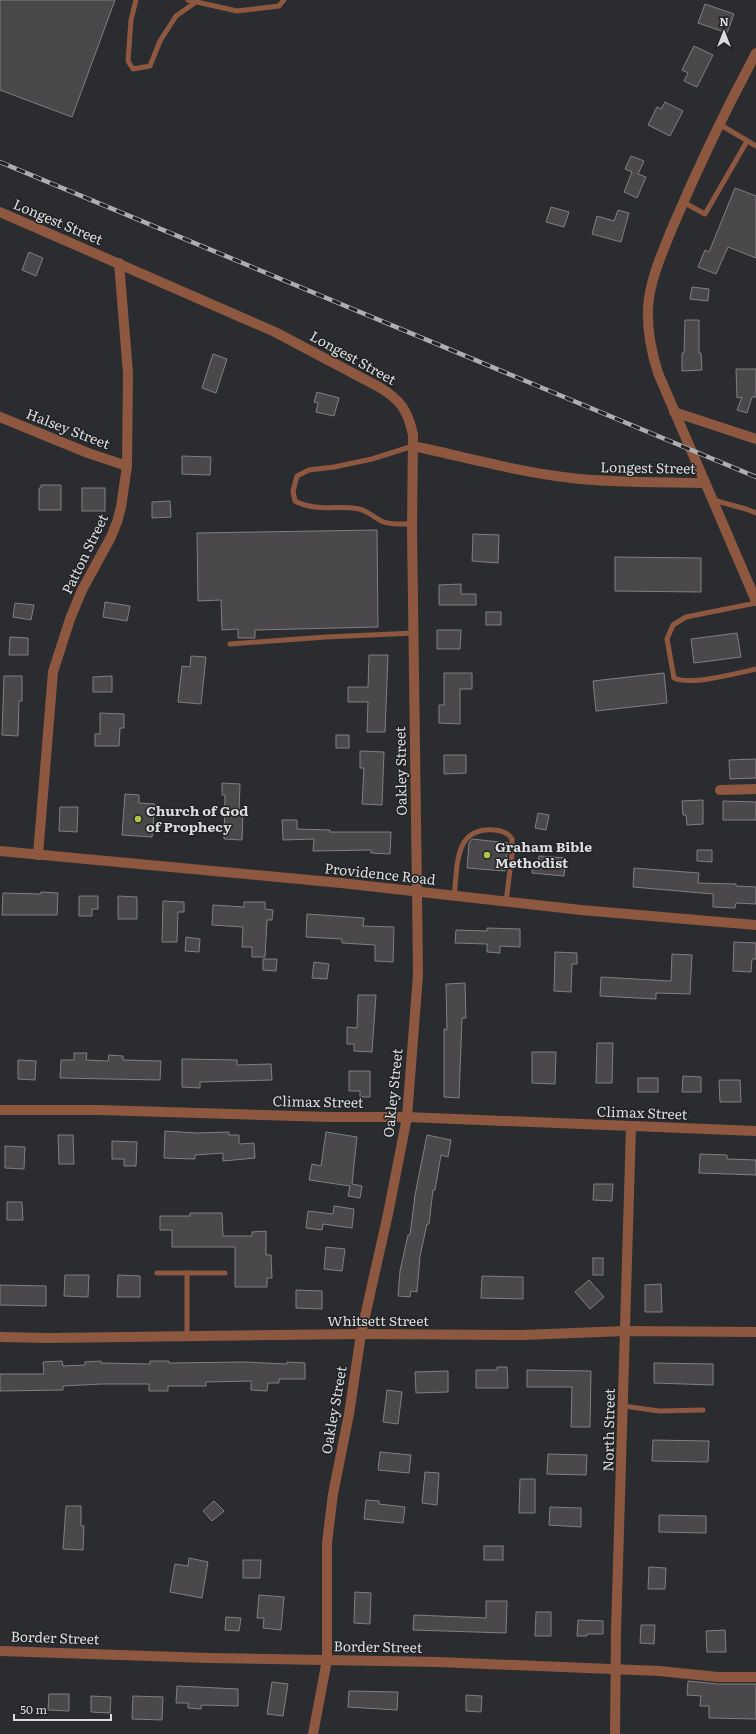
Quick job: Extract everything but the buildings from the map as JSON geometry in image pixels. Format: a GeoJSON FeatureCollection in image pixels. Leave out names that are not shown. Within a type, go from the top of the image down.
{"type":"FeatureCollection","features":[{"type":"Feature","properties":{"kind":"street"},"geometry":{"type":"LineString","coordinates":[[756,53],[719,124],[683,202],[654,279],[648,306],[648,326],[653,356],[674,412],[756,602]]}},
{"type":"Feature","properties":{"kind":"street","name":"Longest Street"},"geometry":{"type":"LineString","coordinates":[[0,212],[275,332],[392,395],[406,411],[410,420],[413,446],[537,473],[571,478],[604,481],[705,483]]}},
{"type":"Feature","properties":{"kind":"street","name":"Patton Street"},"geometry":{"type":"LineString","coordinates":[[38,855],[54,672],[70,620],[82,590],[111,537],[117,522],[121,508],[127,466],[128,372],[119,263]]}},
{"type":"Feature","properties":{"kind":"street"},"geometry":{"type":"LineString","coordinates":[[674,412],[755,437]]}},
{"type":"Feature","properties":{"kind":"street","name":"Halsey Street"},"geometry":{"type":"LineString","coordinates":[[0,417],[88,454],[127,466]]}},
{"type":"Feature","properties":{"kind":"street","name":"Oakley Street"},"geometry":{"type":"LineString","coordinates":[[313,1734],[327,1660],[327,1544],[333,1494],[349,1414],[360,1334],[388,1214],[407,1117],[418,975],[412,524],[413,446]]}},
{"type":"Feature","properties":{"kind":"street"},"geometry":{"type":"LineString","coordinates":[[720,790],[756,789]]}},
{"type":"Feature","properties":{"kind":"street","name":"Providence Road"},"geometry":{"type":"LineString","coordinates":[[0,851],[341,883],[506,902],[756,925]]}},
{"type":"Feature","properties":{"kind":"street","name":"Climax Street"},"geometry":{"type":"LineString","coordinates":[[0,1110],[98,1110],[330,1118],[407,1117],[756,1131]]}},
{"type":"Feature","properties":{"kind":"street","name":"North Street"},"geometry":{"type":"LineString","coordinates":[[615,1734],[631,1126]]}},
{"type":"Feature","properties":{"kind":"street","name":"Whitsett Street"},"geometry":{"type":"LineString","coordinates":[[0,1337],[49,1338],[360,1334],[523,1335],[625,1331],[756,1332]]}},
{"type":"Feature","properties":{"kind":"street","name":"Border Street"},"geometry":{"type":"LineString","coordinates":[[0,1651],[209,1658],[439,1662],[658,1671],[718,1677],[756,1677]]}},
{"type":"Feature","properties":{"kind":"lane"},"geometry":{"type":"LineString","coordinates":[[136,0],[131,20],[128,61],[133,69],[150,66],[160,41],[176,16],[196,2]]}},
{"type":"Feature","properties":{"kind":"lane"},"geometry":{"type":"LineString","coordinates":[[188,0],[237,11],[279,6],[284,0]]}},
{"type":"Feature","properties":{"kind":"lane"},"geometry":{"type":"LineString","coordinates":[[719,124],[756,146]]}},
{"type":"Feature","properties":{"kind":"lane"},"geometry":{"type":"LineString","coordinates":[[683,202],[706,214],[746,143],[746,140]]}},
{"type":"Feature","properties":{"kind":"lane"},"geometry":{"type":"LineString","coordinates":[[412,524],[385,523],[372,514],[357,509],[304,506],[295,501],[293,490],[297,476],[308,470],[334,467],[372,459],[413,446]]}},
{"type":"Feature","properties":{"kind":"lane"},"geometry":{"type":"LineString","coordinates":[[712,499],[746,508],[756,513]]}},
{"type":"Feature","properties":{"kind":"lane"},"geometry":{"type":"LineString","coordinates":[[756,602],[686,617],[673,625],[666,639],[674,678],[680,681],[717,678],[756,669]]}},
{"type":"Feature","properties":{"kind":"lane"},"geometry":{"type":"LineString","coordinates":[[230,644],[326,637],[414,633]]}},
{"type":"Feature","properties":{"kind":"lane"},"geometry":{"type":"LineString","coordinates":[[454,896],[459,854],[463,842],[471,834],[478,831],[495,830],[507,833],[512,839],[512,854],[506,902]]}},
{"type":"Feature","properties":{"kind":"lane"},"geometry":{"type":"LineString","coordinates":[[157,1272],[225,1273]]}},
{"type":"Feature","properties":{"kind":"lane"},"geometry":{"type":"LineString","coordinates":[[187,1273],[187,1336]]}},
{"type":"Feature","properties":{"kind":"lane"},"geometry":{"type":"LineString","coordinates":[[623,1406],[659,1411],[703,1410]]}},
{"type":"Feature","properties":{"kind":"railway"},"geometry":{"type":"LineString","coordinates":[[0,162],[756,477]]}},
{"type":"Feature","properties":{"kind":"place","name":"Church of God of Prophecy"},"geometry":{"type":"Point","coordinates":[138,819]}},
{"type":"Feature","properties":{"kind":"place","name":"Graham Bible Methodist"},"geometry":{"type":"Point","coordinates":[487,855]}}]}
